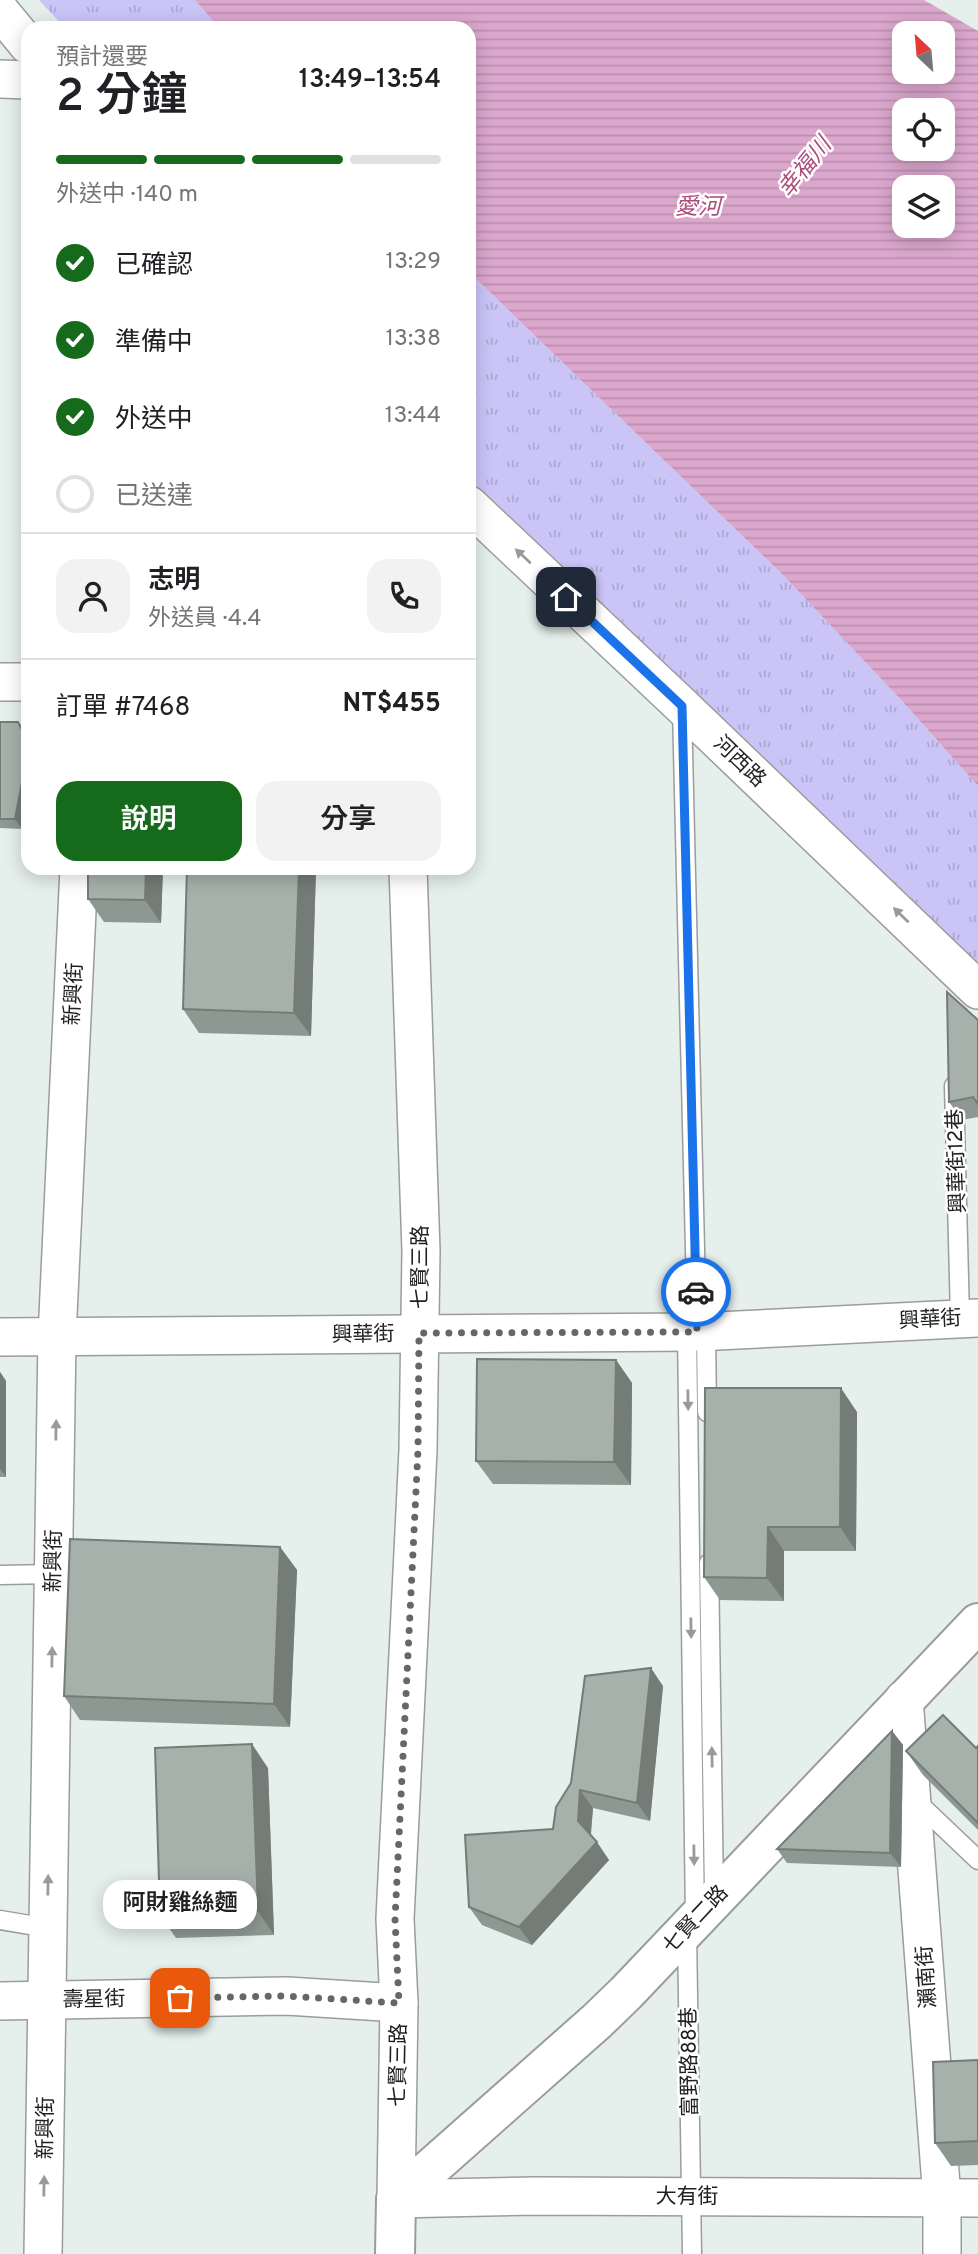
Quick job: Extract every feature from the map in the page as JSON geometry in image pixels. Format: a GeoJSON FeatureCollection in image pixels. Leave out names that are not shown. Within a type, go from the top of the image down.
{"type":"FeatureCollection","features":[{"type":"Feature","properties":{"kind":"street"},"geometry":{"type":"LineString","coordinates":[[0,11],[21,36]]}},
{"type":"Feature","properties":{"kind":"street"},"geometry":{"type":"LineString","coordinates":[[0,79],[21,80]]}},
{"type":"Feature","properties":{"kind":"street","name":"河西路"},"geometry":{"type":"LineString","coordinates":[[476,512],[682,706],[960,981]]}},
{"type":"Feature","properties":{"kind":"street"},"geometry":{"type":"LineString","coordinates":[[0,682],[21,682]]}},
{"type":"Feature","properties":{"kind":"street","name":"新興街"},"geometry":{"type":"LineString","coordinates":[[43,2254],[57,1337],[79,875]]}},
{"type":"Feature","properties":{"kind":"street","name":"七賢三路"},"geometry":{"type":"LineString","coordinates":[[395,2254],[399,2003],[395,1919],[418,1450],[421,1251],[408,875]]}},
{"type":"Feature","properties":{"kind":"street","name":"興華街"},"geometry":{"type":"LineString","coordinates":[[0,1337],[697,1332],[969,1317]]}},
{"type":"Feature","properties":{"kind":"street","name":"七賢二路"},"geometry":{"type":"LineString","coordinates":[[396,2199],[597,2021],[978,1623]]}},
{"type":"Feature","properties":{"kind":"street","name":"瀨南街"},"geometry":{"type":"LineString","coordinates":[[904,1699],[942,2198],[942,2254]]}},
{"type":"Feature","properties":{"kind":"street","name":"壽星街"},"geometry":{"type":"LineString","coordinates":[[0,2001],[286,1996],[399,2003]]}},
{"type":"Feature","properties":{"kind":"street","name":"大有街"},"geometry":{"type":"LineString","coordinates":[[396,2199],[978,2197]]}},
{"type":"Feature","properties":{"kind":"lane"},"geometry":{"type":"LineString","coordinates":[[682,706],[697,1332],[699,1916]]}},
{"type":"Feature","properties":{"kind":"lane","name":"興華街12巷"},"geometry":{"type":"LineString","coordinates":[[953,1071],[969,1317]]}},
{"type":"Feature","properties":{"kind":"lane"},"geometry":{"type":"LineString","coordinates":[[697,1332],[707,1429]]}},
{"type":"Feature","properties":{"kind":"lane"},"geometry":{"type":"LineString","coordinates":[[699,1916],[709,1539]]}},
{"type":"Feature","properties":{"kind":"lane"},"geometry":{"type":"LineString","coordinates":[[0,1574],[53,1574]]}},
{"type":"Feature","properties":{"kind":"lane"},"geometry":{"type":"LineString","coordinates":[[913,1798],[978,1860]]}},
{"type":"Feature","properties":{"kind":"lane","name":"富野路88巷"},"geometry":{"type":"LineString","coordinates":[[692,2254],[699,1916]]}},
{"type":"Feature","properties":{"kind":"lane"},"geometry":{"type":"LineString","coordinates":[[0,1920],[48,1928]]}},
{"type":"Feature","properties":{"kind":"green space"},"geometry":{"type":"Polygon","coordinates":[[[39,0],[195,0],[213,21],[58,21],[39,0]]]}},
{"type":"Feature","properties":{"kind":"green space"},"geometry":{"type":"Polygon","coordinates":[[[476,279],[783,575],[978,786],[978,976],[476,488],[476,279]]]}},
{"type":"Feature","properties":{"kind":"water","name":"愛河"},"geometry":{"type":"Polygon","coordinates":[[[195,0],[924,0],[978,31],[978,786],[783,575],[476,279],[476,21],[213,21],[195,0]]]}},
{"type":"Feature","properties":{"kind":"building"},"geometry":{"type":"Polygon","coordinates":[[[0,722],[18,722],[21,728],[21,787],[15,819],[0,819],[0,722]]]}},
{"type":"Feature","properties":{"kind":"building"},"geometry":{"type":"Polygon","coordinates":[[[88,875],[146,875],[145,900],[88,899],[88,875]]]}},
{"type":"Feature","properties":{"kind":"building"},"geometry":{"type":"Polygon","coordinates":[[[187,875],[299,875],[294,1013],[183,1009],[187,875]]]}},
{"type":"Feature","properties":{"kind":"building"},"geometry":{"type":"Polygon","coordinates":[[[947,992],[978,1020],[978,1104],[973,1097],[949,1102],[947,992]]]}},
{"type":"Feature","properties":{"kind":"building"},"geometry":{"type":"Polygon","coordinates":[[[477,1359],[616,1360],[614,1462],[476,1461],[477,1359]]]}},
{"type":"Feature","properties":{"kind":"building"},"geometry":{"type":"Polygon","coordinates":[[[705,1388],[841,1388],[840,1527],[768,1527],[767,1578],[704,1577],[705,1388]]]}},
{"type":"Feature","properties":{"kind":"building"},"geometry":{"type":"Polygon","coordinates":[[[70,1539],[280,1547],[274,1704],[64,1696],[70,1539]]]}},
{"type":"Feature","properties":{"kind":"building"},"geometry":{"type":"Polygon","coordinates":[[[651,1668],[637,1803],[580,1790],[578,1821],[597,1842],[519,1927],[469,1907],[465,1835],[553,1829],[556,1807],[571,1783],[585,1676],[651,1668]]]}},
{"type":"Feature","properties":{"kind":"building"},"geometry":{"type":"Polygon","coordinates":[[[943,1715],[976,1748],[978,1746],[978,1823],[906,1751],[943,1715]]]}},
{"type":"Feature","properties":{"kind":"building"},"geometry":{"type":"Polygon","coordinates":[[[892,1731],[890,1853],[777,1849],[892,1731]]]}},
{"type":"Feature","properties":{"kind":"building"},"geometry":{"type":"Polygon","coordinates":[[[252,1744],[258,1911],[160,1915],[155,1748],[252,1744]]]}},
{"type":"Feature","properties":{"kind":"building"},"geometry":{"type":"Polygon","coordinates":[[[978,2060],[978,2141],[935,2143],[933,2062],[978,2060]]]}},
{"type":"Feature","properties":{"kind":"way so far"},"geometry":{"type":"LineString","coordinates":[[180,1998],[286,1996],[399,2003],[395,1919],[418,1450],[419,1333],[697,1332],[696,1292]]}},
{"type":"Feature","properties":{"kind":"place","name":"阿財雞絲麵"},"geometry":{"type":"Point","coordinates":[180,1998]}},
{"type":"Feature","properties":{"kind":"route"},"geometry":{"type":"LineString","coordinates":[[566,597],[682,706],[696,1292]]}},
{"type":"Feature","properties":{"kind":"water label","name":"幸福川"},"geometry":{"type":"Point","coordinates":[804,167]}}]}
